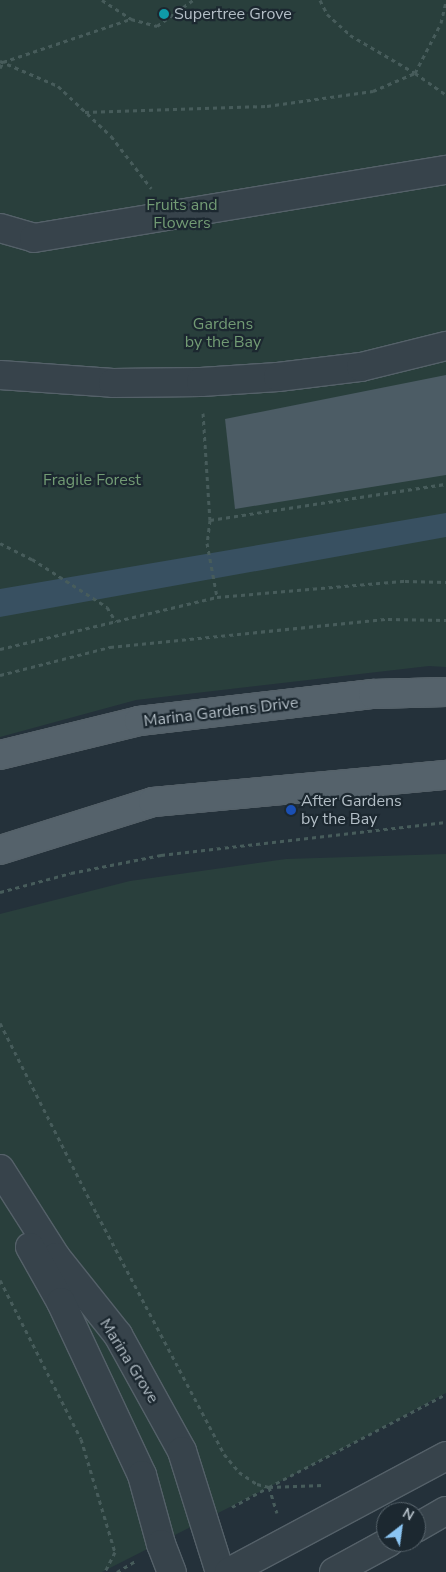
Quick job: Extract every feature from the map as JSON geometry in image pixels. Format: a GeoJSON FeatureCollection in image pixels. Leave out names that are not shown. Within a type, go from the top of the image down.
{"type":"FeatureCollection","features":[{"type":"Feature","properties":{"kind":"main road","name":"Marina Gardens Drive"},"geometry":{"type":"LineString","coordinates":[[0,755],[139,721],[372,694],[446,692]]}},
{"type":"Feature","properties":{"kind":"main road"},"geometry":{"type":"LineString","coordinates":[[0,850],[153,802],[371,780],[446,775]]}},
{"type":"Feature","properties":{"kind":"street"},"geometry":{"type":"LineString","coordinates":[[0,228],[34,238],[446,170]]}},
{"type":"Feature","properties":{"kind":"street"},"geometry":{"type":"LineString","coordinates":[[0,375],[113,382],[201,382],[278,377],[361,367],[446,346]]}},
{"type":"Feature","properties":{"kind":"street","name":"Marina Grove"},"geometry":{"type":"LineString","coordinates":[[0,1169],[56,1258],[118,1335],[182,1451],[220,1572]]}},
{"type":"Feature","properties":{"kind":"street","name":"Marina Grove"},"geometry":{"type":"LineString","coordinates":[[0,1192],[61,1302],[142,1475],[161,1544],[172,1572]]}},
{"type":"Feature","properties":{"kind":"street"},"geometry":{"type":"LineString","coordinates":[[229,1572],[446,1456]]}},
{"type":"Feature","properties":{"kind":"street"},"geometry":{"type":"LineString","coordinates":[[426,1523],[446,1512]]}},
{"type":"Feature","properties":{"kind":"street"},"geometry":{"type":"LineString","coordinates":[[334,1572],[376,1549]]}},
{"type":"Feature","properties":{"kind":"path"},"geometry":{"type":"LineString","coordinates":[[102,0],[131,19],[157,26],[193,0]]}},
{"type":"Feature","properties":{"kind":"path"},"geometry":{"type":"LineString","coordinates":[[320,0],[327,14],[350,35],[415,73],[446,95]]}},
{"type":"Feature","properties":{"kind":"path"},"geometry":{"type":"LineString","coordinates":[[85,112],[267,106],[374,91],[415,73],[441,23],[446,2]]}},
{"type":"Feature","properties":{"kind":"path"},"geometry":{"type":"LineString","coordinates":[[1,61],[131,19]]}},
{"type":"Feature","properties":{"kind":"path"},"geometry":{"type":"LineString","coordinates":[[0,68],[1,61]]}},
{"type":"Feature","properties":{"kind":"path"},"geometry":{"type":"LineString","coordinates":[[1,61],[58,86],[111,136],[171,214]]}},
{"type":"Feature","properties":{"kind":"path"},"geometry":{"type":"LineString","coordinates":[[201,382],[210,520],[207,543],[217,597]]}},
{"type":"Feature","properties":{"kind":"path"},"geometry":{"type":"LineString","coordinates":[[210,520],[446,484]]}},
{"type":"Feature","properties":{"kind":"path"},"geometry":{"type":"LineString","coordinates":[[0,543],[32,559],[107,607],[116,622]]}},
{"type":"Feature","properties":{"kind":"path"},"geometry":{"type":"LineString","coordinates":[[0,649],[217,597],[405,582],[446,582]]}},
{"type":"Feature","properties":{"kind":"path"},"geometry":{"type":"LineString","coordinates":[[0,675],[110,647],[388,619],[446,620]]}},
{"type":"Feature","properties":{"kind":"path"},"geometry":{"type":"LineString","coordinates":[[0,892],[71,873],[161,855],[446,822]]}},
{"type":"Feature","properties":{"kind":"path"},"geometry":{"type":"LineString","coordinates":[[0,1023],[97,1214],[224,1454],[239,1472],[257,1484],[269,1487],[446,1394]]}},
{"type":"Feature","properties":{"kind":"path"},"geometry":{"type":"LineString","coordinates":[[0,1280],[81,1439],[116,1552],[105,1572]]}},
{"type":"Feature","properties":{"kind":"green space","name":"Gardens by the Bay"},"geometry":{"type":"Polygon","coordinates":[[[0,0],[446,0],[446,667],[429,666],[136,700],[0,737],[0,0]]]}},
{"type":"Feature","properties":{"kind":"green space"},"geometry":{"type":"Polygon","coordinates":[[[446,854],[446,1393],[297,1473],[102,1572],[0,1572],[0,914],[130,881],[286,859],[446,854]]]}},
{"type":"Feature","properties":{"kind":"water"},"geometry":{"type":"Polygon","coordinates":[[[446,513],[446,537],[0,617],[0,589],[446,513]]]}},
{"type":"Feature","properties":{"kind":"building"},"geometry":{"type":"Polygon","coordinates":[[[446,375],[446,475],[235,509],[225,419],[446,375]]]}},
{"type":"Feature","properties":{"kind":"place","name":"Supertree Grove"},"geometry":{"type":"Point","coordinates":[164,14]}},
{"type":"Feature","properties":{"kind":"place","name":"After Gardens by the Bay"},"geometry":{"type":"Point","coordinates":[291,810]}},
{"type":"Feature","properties":{"kind":"park label","name":"Fruits and Flowers"},"geometry":{"type":"Point","coordinates":[182,214]}},
{"type":"Feature","properties":{"kind":"park label","name":"Fragile Forest"},"geometry":{"type":"Point","coordinates":[92,480]}}]}
